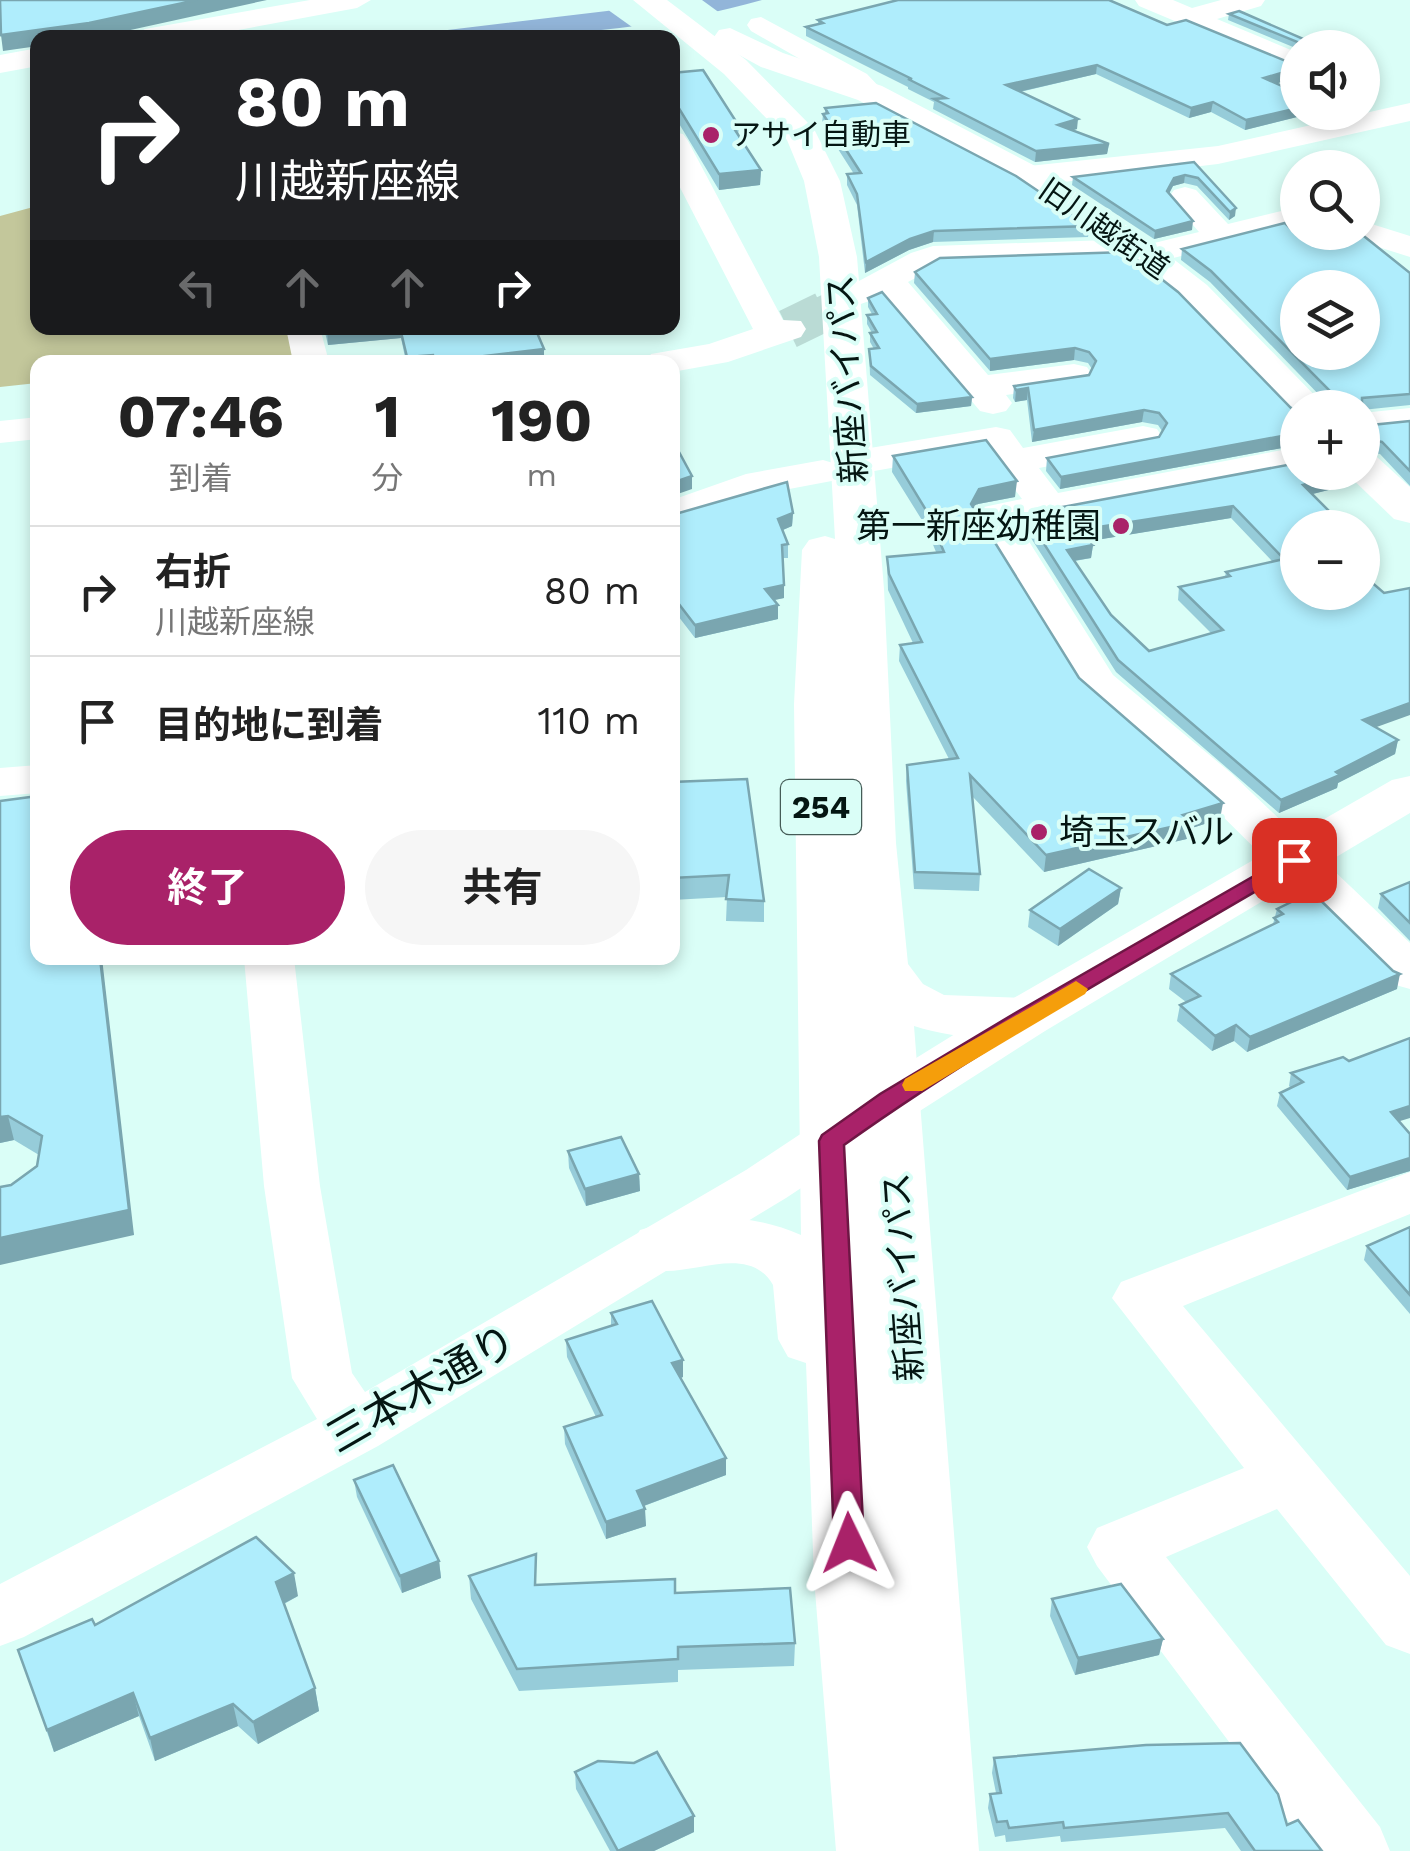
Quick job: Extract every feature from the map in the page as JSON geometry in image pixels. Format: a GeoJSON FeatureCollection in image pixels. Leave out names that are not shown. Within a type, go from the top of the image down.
{"type":"FeatureCollection","features":[{"type":"Feature","properties":{"kind":"main road"},"geometry":{"type":"LineString","coordinates":[[623,0],[677,30]]}},
{"type":"Feature","properties":{"kind":"main road","name":"新座バイパス"},"geometry":{"type":"LineString","coordinates":[[634,0],[679,30]]}},
{"type":"Feature","properties":{"kind":"main road","name":"新座バイパス"},"geometry":{"type":"LineString","coordinates":[[648,0],[693,39],[734,66],[802,136],[822,182],[838,257],[838,468],[826,572],[819,724],[831,1141],[850,1578],[876,1851]]}},
{"type":"Feature","properties":{"kind":"main road"},"geometry":{"type":"LineString","coordinates":[[682,0],[693,39]]}},
{"type":"Feature","properties":{"kind":"main road","name":"新座バイパス"},"geometry":{"type":"LineString","coordinates":[[693,39],[781,148],[794,177],[812,260],[838,468],[896,1165],[939,1851]]}},
{"type":"Feature","properties":{"kind":"main road","name":"旧川越街道"},"geometry":{"type":"LineString","coordinates":[[693,39],[870,93],[1029,176],[1141,252],[1193,293],[1289,390]]}},
{"type":"Feature","properties":{"kind":"main road"},"geometry":{"type":"LineString","coordinates":[[1380,482],[1410,510]]}},
{"type":"Feature","properties":{"kind":"main road"},"geometry":{"type":"LineString","coordinates":[[831,1141],[889,1100],[1025,1017],[1410,791]]}},
{"type":"Feature","properties":{"kind":"main road"},"geometry":{"type":"LineString","coordinates":[[878,961],[888,986],[902,1000],[926,1011],[950,1016],[1025,1017]]}},
{"type":"Feature","properties":{"kind":"main road"},"geometry":{"type":"LineString","coordinates":[[662,1247],[722,1240],[756,1244],[785,1255],[798,1268],[810,1317],[814,1406],[850,1578]]}},
{"type":"Feature","properties":{"kind":"street"},"geometry":{"type":"LineString","coordinates":[[189,30],[357,0]]}},
{"type":"Feature","properties":{"kind":"street"},"geometry":{"type":"LineString","coordinates":[[1149,0],[1280,56]]}},
{"type":"Feature","properties":{"kind":"street"},"geometry":{"type":"LineString","coordinates":[[1190,18],[1251,0]]}},
{"type":"Feature","properties":{"kind":"street"},"geometry":{"type":"LineString","coordinates":[[761,26],[857,80],[870,93]]}},
{"type":"Feature","properties":{"kind":"street"},"geometry":{"type":"LineString","coordinates":[[0,64],[30,58]]}},
{"type":"Feature","properties":{"kind":"street"},"geometry":{"type":"LineString","coordinates":[[1380,100],[1409,112]]}},
{"type":"Feature","properties":{"kind":"street"},"geometry":{"type":"LineString","coordinates":[[1380,118],[1409,112]]}},
{"type":"Feature","properties":{"kind":"street"},"geometry":{"type":"LineString","coordinates":[[1029,176],[1218,155],[1321,130]]}},
{"type":"Feature","properties":{"kind":"street"},"geometry":{"type":"LineString","coordinates":[[680,155],[780,332],[714,354],[680,359]]}},
{"type":"Feature","properties":{"kind":"street"},"geometry":{"type":"LineString","coordinates":[[1185,197],[1221,236]]}},
{"type":"Feature","properties":{"kind":"street"},"geometry":{"type":"LineString","coordinates":[[1074,375],[986,395],[874,288],[906,266],[933,256],[1141,252],[1280,221]]}},
{"type":"Feature","properties":{"kind":"street"},"geometry":{"type":"LineString","coordinates":[[1380,237],[1410,246]]}},
{"type":"Feature","properties":{"kind":"street"},"geometry":{"type":"LineString","coordinates":[[1380,422],[1410,419]]}},
{"type":"Feature","properties":{"kind":"street"},"geometry":{"type":"LineString","coordinates":[[0,432],[30,429]]}},
{"type":"Feature","properties":{"kind":"street"},"geometry":{"type":"LineString","coordinates":[[680,511],[760,482],[996,438],[1049,508]]}},
{"type":"Feature","properties":{"kind":"street"},"geometry":{"type":"LineString","coordinates":[[1016,461],[1143,438]]}},
{"type":"Feature","properties":{"kind":"street"},"geometry":{"type":"LineString","coordinates":[[1280,463],[993,517],[1096,683],[1215,783],[1410,972]]}},
{"type":"Feature","properties":{"kind":"street"},"geometry":{"type":"LineString","coordinates":[[0,782],[30,780]]}},
{"type":"Feature","properties":{"kind":"street"},"geometry":{"type":"LineString","coordinates":[[270,965],[292,1186],[322,1378],[356,1428]]}},
{"type":"Feature","properties":{"kind":"street","name":"三本木通り"},"geometry":{"type":"LineString","coordinates":[[0,1617],[356,1428],[662,1247],[831,1141]]}},
{"type":"Feature","properties":{"kind":"street"},"geometry":{"type":"LineString","coordinates":[[1410,1192],[1142,1298],[1410,1625]]}},
{"type":"Feature","properties":{"kind":"street"},"geometry":{"type":"LineString","coordinates":[[1288,1477],[1120,1547],[1354,1851]]}},
{"type":"Feature","properties":{"kind":"green space"},"geometry":{"type":"Polygon","coordinates":[[[30,208],[30,335],[289,335],[293,355],[30,355],[30,384],[0,387],[0,216],[30,208]]]}},
{"type":"Feature","properties":{"kind":"water"},"geometry":{"type":"Polygon","coordinates":[[[670,0],[762,0],[620,28],[448,30],[670,0]]]}},
{"type":"Feature","properties":{"kind":"pier"},"geometry":{"type":"Polygon","coordinates":[[[643,0],[702,0],[724,16],[636,30],[604,7],[643,0]]]}},
{"type":"Feature","properties":{"kind":"building"},"geometry":{"type":"Polygon","coordinates":[[[0,0],[197,0],[89,23],[1,35],[0,0]]]}},
{"type":"Feature","properties":{"kind":"building"},"geometry":{"type":"Polygon","coordinates":[[[898,0],[1109,0],[1167,25],[1186,20],[1280,59],[1280,73],[1264,78],[1280,85],[1280,112],[1246,120],[1213,102],[1191,108],[1097,65],[1006,85],[1078,119],[1058,125],[1109,144],[1036,151],[934,99],[946,98],[908,79],[912,79],[806,27],[823,23],[818,20],[898,0]]]}},
{"type":"Feature","properties":{"kind":"building"},"geometry":{"type":"Polygon","coordinates":[[[1239,11],[1283,30],[1280,35],[1229,14],[1239,11]]]}},
{"type":"Feature","properties":{"kind":"building"},"geometry":{"type":"Polygon","coordinates":[[[703,70],[739,126],[733,127],[761,170],[719,174],[680,110],[680,72],[703,70]]]}},
{"type":"Feature","properties":{"kind":"building"},"geometry":{"type":"Polygon","coordinates":[[[876,103],[1016,176],[1090,226],[934,231],[866,262],[857,194],[847,174],[861,173],[823,114],[828,113],[825,108],[876,103]]]}},
{"type":"Feature","properties":{"kind":"building"},"geometry":{"type":"Polygon","coordinates":[[[1194,162],[1236,208],[1230,212],[1198,178],[1174,178],[1167,191],[1193,221],[1155,231],[1073,177],[1194,162]]]}},
{"type":"Feature","properties":{"kind":"building"},"geometry":{"type":"Polygon","coordinates":[[[1280,224],[1280,250],[1380,249],[1410,273],[1410,394],[1380,396],[1380,390],[1329,390],[1309,370],[1380,370],[1380,270],[1280,270],[1280,341],[1211,271],[1182,249],[1280,224]]]}},
{"type":"Feature","properties":{"kind":"building"},"geometry":{"type":"Polygon","coordinates":[[[1127,252],[1178,292],[1280,397],[1280,436],[1061,477],[1047,458],[1159,437],[1167,423],[1159,413],[1144,410],[1034,430],[1028,388],[1016,390],[1014,386],[1089,375],[1096,361],[1089,352],[1075,348],[990,359],[915,272],[940,258],[1127,252]]]}},
{"type":"Feature","properties":{"kind":"building"},"geometry":{"type":"Polygon","coordinates":[[[882,292],[972,397],[917,404],[871,366],[869,349],[879,348],[870,333],[877,332],[867,315],[877,314],[868,298],[882,292]]]}},
{"type":"Feature","properties":{"kind":"building"},"geometry":{"type":"Polygon","coordinates":[[[402,335],[538,335],[544,349],[493,355],[407,355],[402,335]]]}},
{"type":"Feature","properties":{"kind":"building"},"geometry":{"type":"Polygon","coordinates":[[[1410,421],[1410,471],[1380,442],[1380,424],[1410,421]]]}},
{"type":"Feature","properties":{"kind":"building"},"geometry":{"type":"Polygon","coordinates":[[[986,440],[1017,481],[979,489],[971,504],[1079,678],[1223,803],[1183,815],[1193,822],[1046,855],[970,775],[980,874],[915,872],[907,765],[958,758],[900,645],[922,642],[889,574],[887,557],[944,552],[926,510],[893,456],[986,440]]]}},
{"type":"Feature","properties":{"kind":"building"},"geometry":{"type":"Polygon","coordinates":[[[680,454],[692,476],[680,480],[680,454]]]}},
{"type":"Feature","properties":{"kind":"building"},"geometry":{"type":"Polygon","coordinates":[[[1280,466],[1280,490],[1308,490],[1328,510],[1280,510],[1280,555],[1233,506],[1080,530],[1093,545],[1067,550],[1111,615],[1149,651],[1223,630],[1179,587],[1230,576],[1226,572],[1280,560],[1280,610],[1380,610],[1380,590],[1384,593],[1410,588],[1410,703],[1363,720],[1398,740],[1336,772],[1340,775],[1281,800],[1118,660],[1025,514],[1280,466]]]}},
{"type":"Feature","properties":{"kind":"building"},"geometry":{"type":"Polygon","coordinates":[[[787,482],[793,513],[778,519],[788,544],[782,545],[784,585],[765,589],[778,605],[695,625],[680,606],[680,513],[787,482]]]}},
{"type":"Feature","properties":{"kind":"building"},"geometry":{"type":"Polygon","coordinates":[[[747,779],[764,901],[726,899],[729,875],[680,878],[680,782],[747,779]]]}},
{"type":"Feature","properties":{"kind":"building"},"geometry":{"type":"Polygon","coordinates":[[[30,797],[30,965],[101,965],[129,1210],[0,1238],[0,1187],[11,1185],[37,1166],[42,1136],[8,1116],[0,1117],[0,801],[30,797]]]}},
{"type":"Feature","properties":{"kind":"building"},"geometry":{"type":"Polygon","coordinates":[[[1089,869],[1121,888],[1060,929],[1030,910],[1089,869]]]}},
{"type":"Feature","properties":{"kind":"building"},"geometry":{"type":"Polygon","coordinates":[[[1410,882],[1410,923],[1381,894],[1410,882]]]}},
{"type":"Feature","properties":{"kind":"building"},"geometry":{"type":"Polygon","coordinates":[[[1312,892],[1400,974],[1250,1037],[1236,1025],[1215,1036],[1180,1005],[1200,996],[1171,974],[1278,922],[1274,918],[1283,914],[1277,909],[1312,892]]]}},
{"type":"Feature","properties":{"kind":"building"},"geometry":{"type":"Polygon","coordinates":[[[1410,1038],[1410,1106],[1391,1112],[1410,1134],[1410,1158],[1350,1177],[1280,1093],[1303,1082],[1291,1073],[1343,1057],[1349,1061],[1410,1038]]]}},
{"type":"Feature","properties":{"kind":"building"},"geometry":{"type":"Polygon","coordinates":[[[621,1137],[639,1174],[585,1189],[568,1151],[621,1137]]]}},
{"type":"Feature","properties":{"kind":"building"},"geometry":{"type":"Polygon","coordinates":[[[1410,1227],[1410,1295],[1367,1246],[1410,1227]]]}},
{"type":"Feature","properties":{"kind":"building"},"geometry":{"type":"Polygon","coordinates":[[[652,1301],[683,1360],[672,1363],[726,1458],[637,1491],[645,1509],[606,1522],[564,1427],[602,1415],[566,1340],[617,1324],[611,1313],[652,1301]]]}},
{"type":"Feature","properties":{"kind":"building"},"geometry":{"type":"Polygon","coordinates":[[[393,1465],[439,1561],[400,1576],[354,1480],[393,1465]]]}},
{"type":"Feature","properties":{"kind":"building"},"geometry":{"type":"Polygon","coordinates":[[[256,1537],[294,1573],[276,1582],[315,1688],[253,1722],[233,1704],[150,1738],[133,1693],[47,1730],[18,1650],[92,1619],[95,1625],[256,1537]]]}},
{"type":"Feature","properties":{"kind":"building"},"geometry":{"type":"Polygon","coordinates":[[[536,1554],[535,1585],[675,1579],[675,1593],[790,1588],[795,1643],[678,1647],[678,1659],[517,1669],[469,1576],[536,1554]]]}},
{"type":"Feature","properties":{"kind":"building"},"geometry":{"type":"Polygon","coordinates":[[[1121,1584],[1163,1639],[1078,1658],[1052,1599],[1121,1584]]]}},
{"type":"Feature","properties":{"kind":"building"},"geometry":{"type":"Polygon","coordinates":[[[1240,1743],[1278,1794],[1287,1825],[1298,1820],[1322,1851],[1255,1851],[1228,1813],[1064,1828],[1063,1822],[1009,1828],[1007,1821],[997,1822],[990,1794],[1001,1793],[994,1758],[1146,1745],[1240,1743]]]}},
{"type":"Feature","properties":{"kind":"building"},"geometry":{"type":"Polygon","coordinates":[[[657,1752],[694,1816],[618,1851],[575,1772],[598,1761],[634,1763],[657,1752]]]}},
{"type":"Feature","properties":{"kind":"tunnel"},"geometry":{"type":"LineString","coordinates":[[822,312],[858,295]]}},
{"type":"Feature","properties":{"kind":"tunnel"},"geometry":{"type":"LineString","coordinates":[[788,329],[827,310]]}},
{"type":"Feature","properties":{"kind":"slow traffic"},"geometry":{"type":"LineString","coordinates":[[914,1085],[1076,989]]}},
{"type":"Feature","properties":{"kind":"place","name":"アサイ自動車"},"geometry":{"type":"Point","coordinates":[711,135]}},
{"type":"Feature","properties":{"kind":"place","name":"第一新座幼稚園"},"geometry":{"type":"Point","coordinates":[1121,526]}},
{"type":"Feature","properties":{"kind":"place","name":"埼玉スバル"},"geometry":{"type":"Point","coordinates":[1039,832]}},
{"type":"Feature","properties":{"kind":"route"},"geometry":{"type":"LineString","coordinates":[[849,1543],[831,1141],[889,1100],[1025,1017],[1294,860]]}}]}
